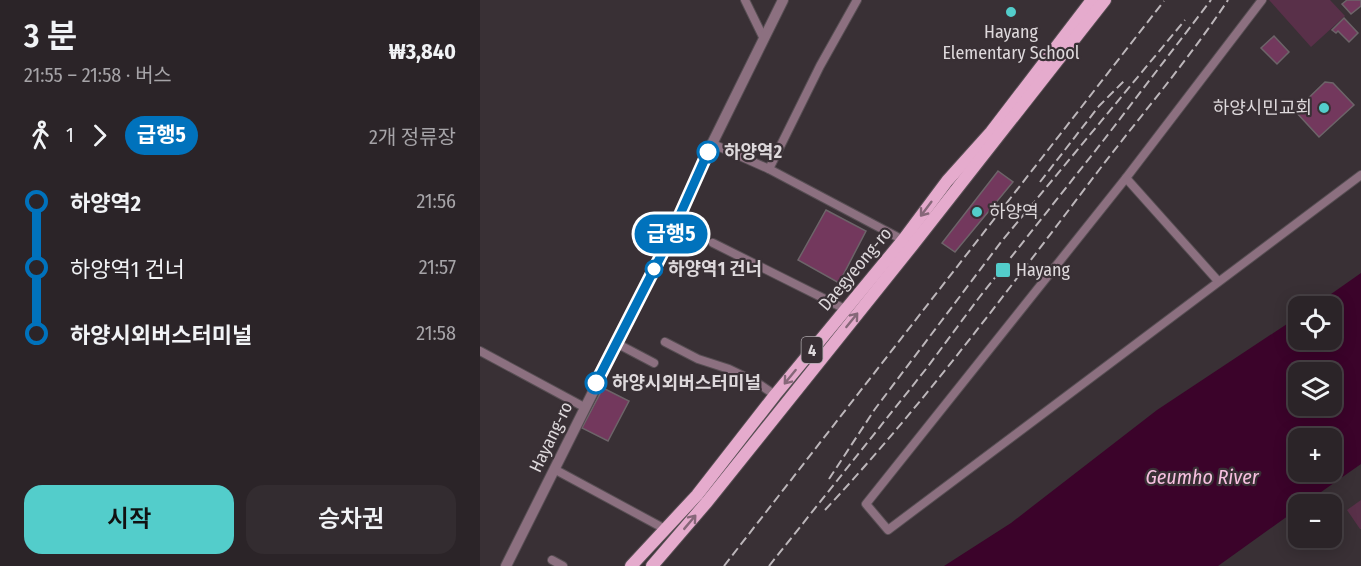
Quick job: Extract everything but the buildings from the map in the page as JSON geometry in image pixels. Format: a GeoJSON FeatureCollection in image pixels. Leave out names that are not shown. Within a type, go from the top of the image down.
{"type":"FeatureCollection","features":[{"type":"Feature","properties":{"kind":"main road"},"geometry":{"type":"LineString","coordinates":[[947,181],[957,162],[1083,0]]}},
{"type":"Feature","properties":{"kind":"main road"},"geometry":{"type":"LineString","coordinates":[[994,135],[1092,0]]}},
{"type":"Feature","properties":{"kind":"main road"},"geometry":{"type":"LineString","coordinates":[[994,135],[1105,0]]}},
{"type":"Feature","properties":{"kind":"main road"},"geometry":{"type":"LineString","coordinates":[[976,164],[993,150],[1026,113],[1114,0]]}},
{"type":"Feature","properties":{"kind":"main road","name":"Daegyeong-ro"},"geometry":{"type":"LineString","coordinates":[[652,566],[706,502],[907,243],[947,181],[994,135]]}},
{"type":"Feature","properties":{"kind":"main road","name":"Daegyeong-ro"},"geometry":{"type":"LineString","coordinates":[[631,566],[697,495],[845,309],[976,164],[994,135]]}},
{"type":"Feature","properties":{"kind":"street"},"geometry":{"type":"LineString","coordinates":[[745,0],[764,39]]}},
{"type":"Feature","properties":{"kind":"street","name":"Hayang-ro"},"geometry":{"type":"LineString","coordinates":[[506,566],[666,246],[783,0]]}},
{"type":"Feature","properties":{"kind":"street"},"geometry":{"type":"LineString","coordinates":[[769,169],[820,66],[857,0]]}},
{"type":"Feature","properties":{"kind":"street"},"geometry":{"type":"LineString","coordinates":[[1262,0],[1126,178],[866,504],[888,530],[1361,175]]}},
{"type":"Feature","properties":{"kind":"street"},"geometry":{"type":"LineString","coordinates":[[713,144],[769,169],[907,243]]}},
{"type":"Feature","properties":{"kind":"street"},"geometry":{"type":"LineString","coordinates":[[1126,178],[1218,281]]}},
{"type":"Feature","properties":{"kind":"street"},"geometry":{"type":"LineString","coordinates":[[713,243],[845,309]]}},
{"type":"Feature","properties":{"kind":"street"},"geometry":{"type":"LineString","coordinates":[[665,342],[698,359],[738,374],[775,395]]}},
{"type":"Feature","properties":{"kind":"street"},"geometry":{"type":"LineString","coordinates":[[616,343],[654,363]]}},
{"type":"Feature","properties":{"kind":"street"},"geometry":{"type":"LineString","coordinates":[[480,351],[584,407]]}},
{"type":"Feature","properties":{"kind":"street"},"geometry":{"type":"LineString","coordinates":[[554,469],[666,529]]}},
{"type":"Feature","properties":{"kind":"street"},"geometry":{"type":"LineString","coordinates":[[552,560],[563,566]]}},
{"type":"Feature","properties":{"kind":"shaded area"},"geometry":{"type":"Polygon","coordinates":[[[1269,0],[1330,0],[1345,16],[1311,47],[1269,0]]]}},
{"type":"Feature","properties":{"kind":"shaded area"},"geometry":{"type":"Polygon","coordinates":[[[1361,500],[1361,529],[1360,529],[1347,510],[1361,500]]]}},
{"type":"Feature","properties":{"kind":"water","name":"Geumho River"},"geometry":{"type":"Polygon","coordinates":[[[1361,273],[1361,464],[1342,477],[1342,428],[1288,428],[1288,482],[1335,482],[1318,494],[1288,494],[1288,516],[1218,566],[944,566],[1011,523],[1157,410],[1288,323],[1288,350],[1342,350],[1342,296],[1328,296],[1361,273]]]}},
{"type":"Feature","properties":{"kind":"railway"},"geometry":{"type":"LineString","coordinates":[[769,566],[926,369],[1211,0]]}},
{"type":"Feature","properties":{"kind":"railway"},"geometry":{"type":"LineString","coordinates":[[825,510],[862,470],[966,344],[1181,65],[1228,0]]}},
{"type":"Feature","properties":{"kind":"railway"},"geometry":{"type":"LineString","coordinates":[[724,566],[1164,1]]}},
{"type":"Feature","properties":{"kind":"railway"},"geometry":{"type":"LineString","coordinates":[[829,479],[875,409],[1001,242],[1185,20]]}},
{"type":"Feature","properties":{"kind":"railway"},"geometry":{"type":"LineString","coordinates":[[1040,182],[1099,106],[1124,81]]}},
{"type":"Feature","properties":{"kind":"bus line","name":"급행5"},"geometry":{"type":"LineString","coordinates":[[596,383],[666,246],[708,152]]}},
{"type":"Feature","properties":{"kind":"place","name":"Hayang Elementary School"},"geometry":{"type":"Point","coordinates":[1011,12]}},
{"type":"Feature","properties":{"kind":"place","name":"하양시민교회"},"geometry":{"type":"Point","coordinates":[1324,108]}},
{"type":"Feature","properties":{"kind":"place","name":"하양역2"},"geometry":{"type":"Point","coordinates":[708,152]}},
{"type":"Feature","properties":{"kind":"place","name":"하양역"},"geometry":{"type":"Point","coordinates":[977,212]}},
{"type":"Feature","properties":{"kind":"place","name":"하양역1 건너"},"geometry":{"type":"Point","coordinates":[654,269]}},
{"type":"Feature","properties":{"kind":"place","name":"Hayang"},"geometry":{"type":"Point","coordinates":[1003,270]}},
{"type":"Feature","properties":{"kind":"place","name":"하양시외버스터미널"},"geometry":{"type":"Point","coordinates":[596,383]}}]}
